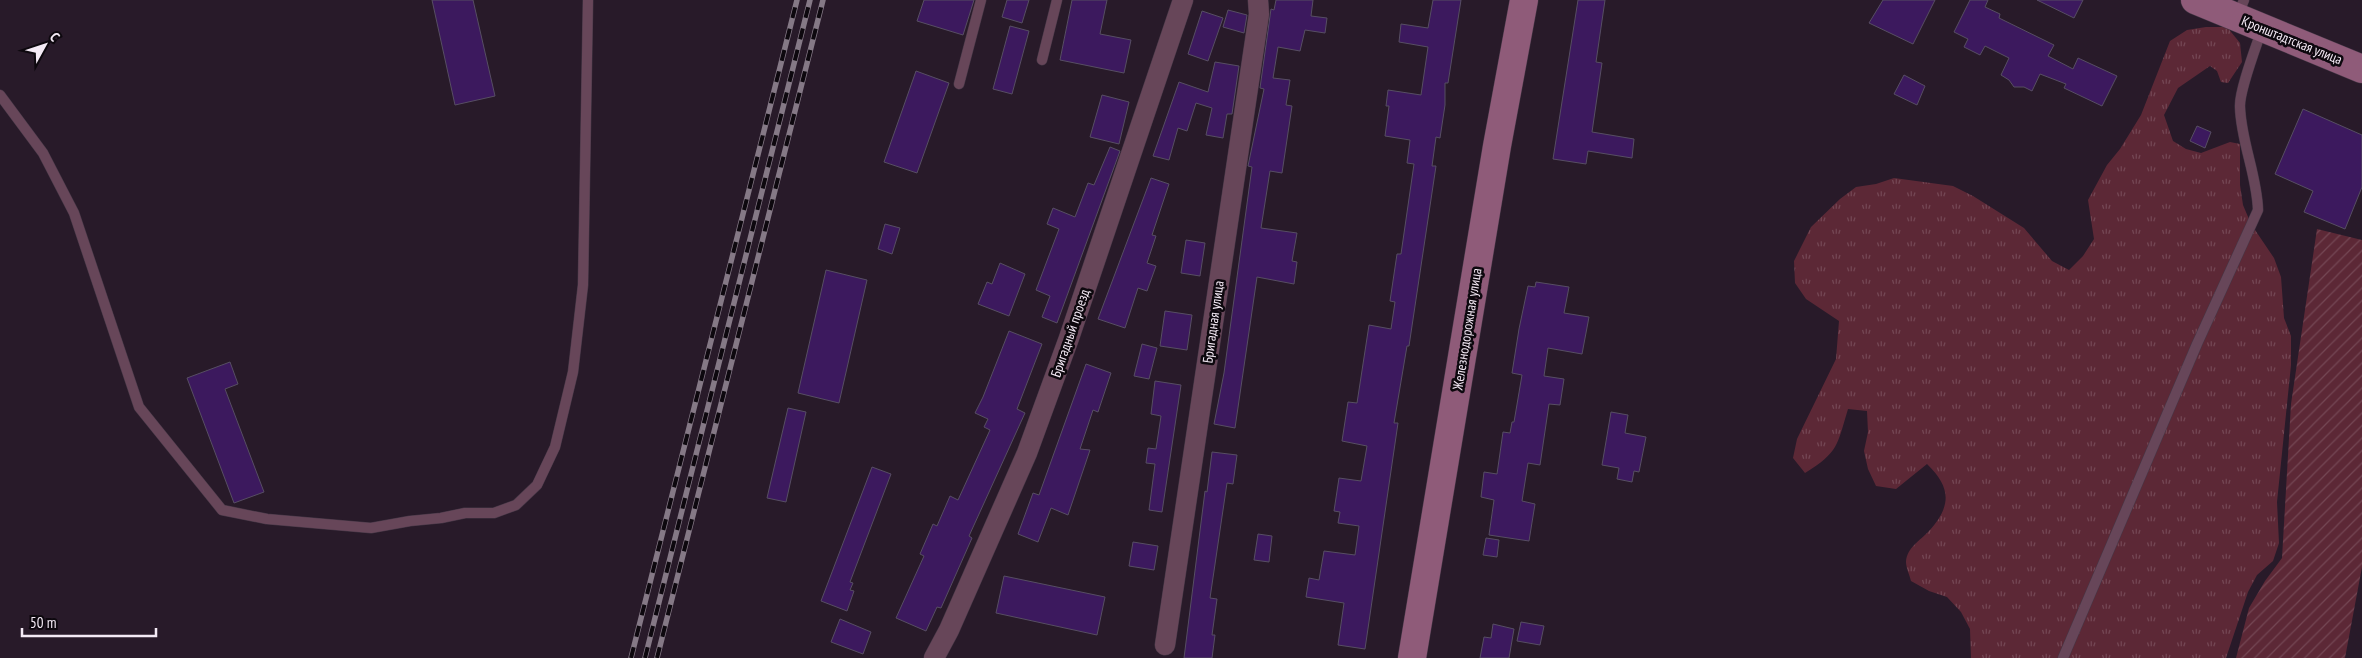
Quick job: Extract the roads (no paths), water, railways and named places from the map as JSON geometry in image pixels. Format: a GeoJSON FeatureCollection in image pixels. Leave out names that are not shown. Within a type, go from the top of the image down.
{"type":"FeatureCollection","features":[{"type":"Feature","properties":{"kind":"street","name":"Бригадный проезд"},"geometry":{"type":"LineString","coordinates":[[934,658],[1027,453],[1069,338],[1181,0]]}},
{"type":"Feature","properties":{"kind":"street","name":"Бригадная улица"},"geometry":{"type":"LineString","coordinates":[[1165,644],[1258,23],[1258,0]]}},
{"type":"Feature","properties":{"kind":"street","name":"Железнодорожная улица"},"geometry":{"type":"LineString","coordinates":[[1412,658],[1497,146],[1524,0]]}},
{"type":"Feature","properties":{"kind":"street","name":"Кронштадтская улица"},"geometry":{"type":"LineString","coordinates":[[2196,0],[2240,9],[2262,28],[2362,69]]}},
{"type":"Feature","properties":{"kind":"lane"},"geometry":{"type":"LineString","coordinates":[[0,95],[43,153],[74,213],[139,407],[222,510],[267,519],[371,528],[441,518],[465,512],[494,513],[516,505],[537,485],[555,447],[573,372],[583,285],[588,0]]}},
{"type":"Feature","properties":{"kind":"lane"},"geometry":{"type":"LineString","coordinates":[[959,84],[981,0]]}},
{"type":"Feature","properties":{"kind":"lane"},"geometry":{"type":"LineString","coordinates":[[1042,60],[1057,0]]}},
{"type":"Feature","properties":{"kind":"lane"},"geometry":{"type":"LineString","coordinates":[[2063,658],[2197,344],[2258,210],[2257,196],[2242,128],[2240,105],[2262,28]]}},
{"type":"Feature","properties":{"kind":"railway"},"geometry":{"type":"LineString","coordinates":[[631,658],[797,0]]}},
{"type":"Feature","properties":{"kind":"railway"},"geometry":{"type":"LineString","coordinates":[[645,658],[810,0]]}},
{"type":"Feature","properties":{"kind":"railway"},"geometry":{"type":"LineString","coordinates":[[657,658],[823,0]]}}]}
